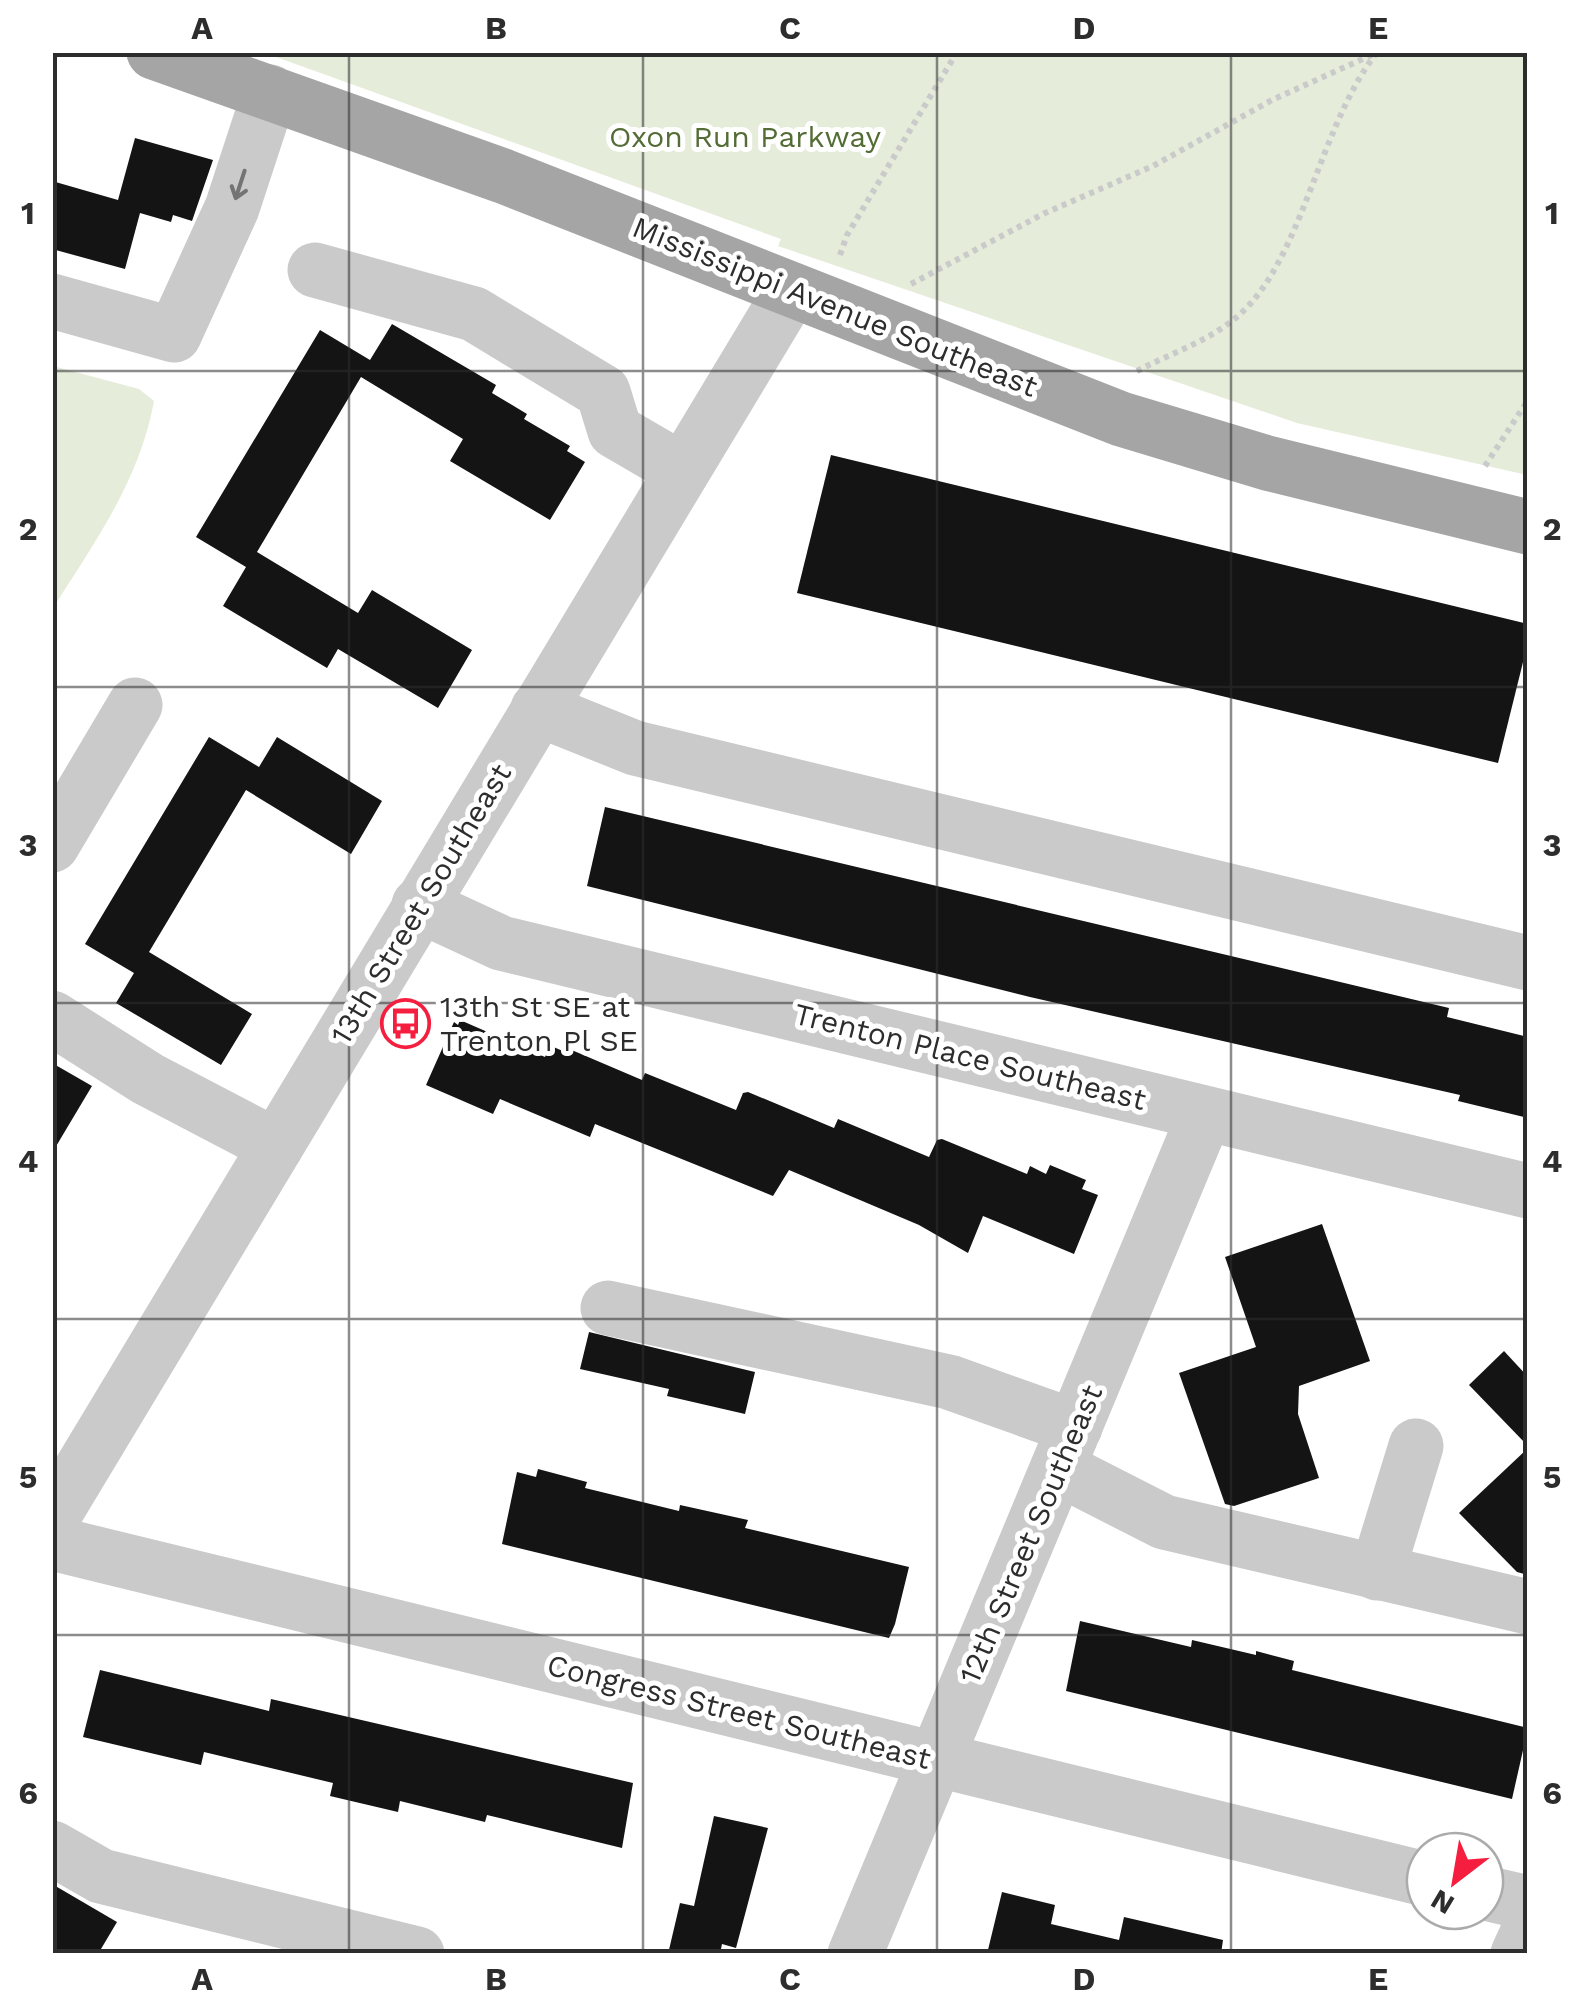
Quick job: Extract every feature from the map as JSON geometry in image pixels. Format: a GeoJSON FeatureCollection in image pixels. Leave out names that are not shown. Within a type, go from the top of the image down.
{"type":"FeatureCollection","features":[{"type":"Feature","properties":{"kind":"main road","name":"Mississippi Avenue Southeast"},"geometry":{"type":"LineString","coordinates":[[154,52],[503,176],[1121,419],[1267,463],[1528,527]]}},
{"type":"Feature","properties":{"kind":"street"},"geometry":{"type":"LineString","coordinates":[[52,301],[174,336],[232,208],[270,92]]}},
{"type":"Feature","properties":{"kind":"street"},"geometry":{"type":"LineString","coordinates":[[315,270],[474,314],[603,392],[615,432],[682,470]]}},
{"type":"Feature","properties":{"kind":"street","name":"13th Street Southeast"},"geometry":{"type":"LineString","coordinates":[[52,1518],[791,291]]}},
{"type":"Feature","properties":{"kind":"street"},"geometry":{"type":"LineString","coordinates":[[52,845],[135,705]]}},
{"type":"Feature","properties":{"kind":"street"},"geometry":{"type":"LineString","coordinates":[[538,709],[636,748],[1528,963]]}},
{"type":"Feature","properties":{"kind":"street","name":"Trenton Place Southeast"},"geometry":{"type":"LineString","coordinates":[[420,905],[501,943],[1528,1191]]}},
{"type":"Feature","properties":{"kind":"street"},"geometry":{"type":"LineString","coordinates":[[52,1018],[148,1079],[276,1146]]}},
{"type":"Feature","properties":{"kind":"street","name":"12th Street Southeast"},"geometry":{"type":"LineString","coordinates":[[855,1954],[1205,1114]]}},
{"type":"Feature","properties":{"kind":"street"},"geometry":{"type":"LineString","coordinates":[[608,1308],[948,1382],[1067,1447],[1164,1522],[1528,1607]]}},
{"type":"Feature","properties":{"kind":"street"},"geometry":{"type":"LineString","coordinates":[[1377,1573],[1416,1446]]}},
{"type":"Feature","properties":{"kind":"street","name":"Congress Street Southeast"},"geometry":{"type":"LineString","coordinates":[[52,1543],[1405,1873]]}},
{"type":"Feature","properties":{"kind":"street"},"geometry":{"type":"LineString","coordinates":[[52,1848],[101,1876],[345,1946],[417,1954]]}},
{"type":"Feature","properties":{"kind":"street"},"geometry":{"type":"LineString","coordinates":[[1518,1954],[1528,1932]]}},
{"type":"Feature","properties":{"kind":"path"},"geometry":{"type":"LineString","coordinates":[[840,255],[848,234],[957,52]]}},
{"type":"Feature","properties":{"kind":"path"},"geometry":{"type":"LineString","coordinates":[[910,285],[1045,213],[1154,166],[1272,100],[1376,53]]}},
{"type":"Feature","properties":{"kind":"path"},"geometry":{"type":"LineString","coordinates":[[1136,372],[1223,328],[1262,289],[1330,134],[1376,53]]}},
{"type":"Feature","properties":{"kind":"path"},"geometry":{"type":"LineString","coordinates":[[1485,466],[1528,400]]}},
{"type":"Feature","properties":{"kind":"green space","name":"Oxon Run Parkway"},"geometry":{"type":"Polygon","coordinates":[[[265,53],[1527,53],[1527,475],[1297,423],[778,246],[781,239],[265,53]]]}},
{"type":"Feature","properties":{"kind":"green space"},"geometry":{"type":"Polygon","coordinates":[[[53,366],[139,389],[154,401],[127,483],[53,608],[53,366]]]}},
{"type":"Feature","properties":{"kind":"building"},"geometry":{"type":"Polygon","coordinates":[[[135,138],[213,160],[192,221],[173,215],[171,222],[140,213],[125,269],[52,249],[52,181],[118,200],[135,138]]]}},
{"type":"Feature","properties":{"kind":"building"},"geometry":{"type":"Polygon","coordinates":[[[392,324],[496,385],[492,393],[527,414],[524,419],[570,446],[567,451],[585,462],[550,520],[450,461],[463,439],[361,377],[257,552],[358,613],[372,590],[472,650],[438,708],[338,649],[327,668],[223,606],[246,567],[196,537],[320,330],[370,360],[392,324]]]}},
{"type":"Feature","properties":{"kind":"building"},"geometry":{"type":"Polygon","coordinates":[[[831,455],[1528,624],[1528,642],[1498,763],[797,593],[831,455]]]}},
{"type":"Feature","properties":{"kind":"building"},"geometry":{"type":"Polygon","coordinates":[[[209,737],[259,767],[277,737],[382,801],[351,854],[246,790],[149,952],[252,1014],[221,1065],[116,1003],[134,973],[85,944],[209,737]]]}},
{"type":"Feature","properties":{"kind":"building"},"geometry":{"type":"Polygon","coordinates":[[[605,807],[1449,1008],[1447,1017],[1528,1037],[1528,1118],[1458,1101],[1460,1095],[1030,997],[587,886],[605,807]]]}},
{"type":"Feature","properties":{"kind":"building"},"geometry":{"type":"Polygon","coordinates":[[[460,1020],[545,1057],[549,1045],[565,1052],[567,1048],[642,1080],[645,1073],[736,1110],[743,1093],[748,1092],[834,1128],[838,1119],[929,1157],[937,1140],[942,1139],[1027,1174],[1030,1166],[1046,1174],[1050,1165],[1086,1180],[1082,1189],[1098,1195],[1074,1254],[983,1216],[968,1253],[919,1225],[789,1170],[773,1196],[595,1124],[590,1137],[500,1099],[493,1114],[426,1085],[454,1022],[458,1025],[460,1020]]]}},
{"type":"Feature","properties":{"kind":"building"},"geometry":{"type":"Polygon","coordinates":[[[52,1063],[92,1086],[52,1153],[52,1063]]]}},
{"type":"Feature","properties":{"kind":"building"},"geometry":{"type":"Polygon","coordinates":[[[1322,1224],[1370,1361],[1299,1386],[1298,1414],[1319,1478],[1234,1506],[1225,1504],[1179,1373],[1256,1347],[1225,1257],[1322,1224]]]}},
{"type":"Feature","properties":{"kind":"building"},"geometry":{"type":"Polygon","coordinates":[[[589,1332],[755,1372],[745,1414],[667,1396],[669,1389],[580,1369],[589,1332]]]}},
{"type":"Feature","properties":{"kind":"building"},"geometry":{"type":"Polygon","coordinates":[[[1504,1351],[1528,1377],[1528,1446],[1469,1385],[1504,1351]]]}},
{"type":"Feature","properties":{"kind":"building"},"geometry":{"type":"Polygon","coordinates":[[[1528,1448],[1528,1575],[1517,1572],[1459,1513],[1528,1448]]]}},
{"type":"Feature","properties":{"kind":"building"},"geometry":{"type":"Polygon","coordinates":[[[538,1469],[587,1482],[585,1488],[679,1511],[680,1505],[748,1520],[745,1528],[909,1567],[889,1638],[502,1544],[517,1472],[536,1477],[538,1469]]]}},
{"type":"Feature","properties":{"kind":"building"},"geometry":{"type":"Polygon","coordinates":[[[1080,1621],[1191,1647],[1192,1640],[1256,1655],[1256,1651],[1294,1661],[1292,1670],[1528,1728],[1512,1799],[1066,1691],[1080,1621]]]}},
{"type":"Feature","properties":{"kind":"building"},"geometry":{"type":"Polygon","coordinates":[[[100,1670],[269,1711],[271,1699],[633,1783],[622,1848],[487,1815],[485,1822],[400,1801],[398,1812],[330,1796],[333,1783],[204,1752],[201,1765],[83,1737],[100,1670]]]}},
{"type":"Feature","properties":{"kind":"building"},"geometry":{"type":"Polygon","coordinates":[[[714,1816],[768,1828],[736,1948],[722,1944],[720,1954],[668,1954],[680,1903],[694,1906],[714,1816]]]}},
{"type":"Feature","properties":{"kind":"building"},"geometry":{"type":"Polygon","coordinates":[[[52,1884],[117,1922],[98,1954],[52,1954],[52,1884]]]}},
{"type":"Feature","properties":{"kind":"building"},"geometry":{"type":"Polygon","coordinates":[[[1002,1892],[1055,1905],[1051,1924],[1119,1940],[1124,1917],[1223,1940],[1221,1954],[987,1954],[1002,1892]]]}},
{"type":"Feature","properties":{"kind":"place","name":"13th St SE at Trenton Pl SE"},"geometry":{"type":"Point","coordinates":[405,1024]}}]}
